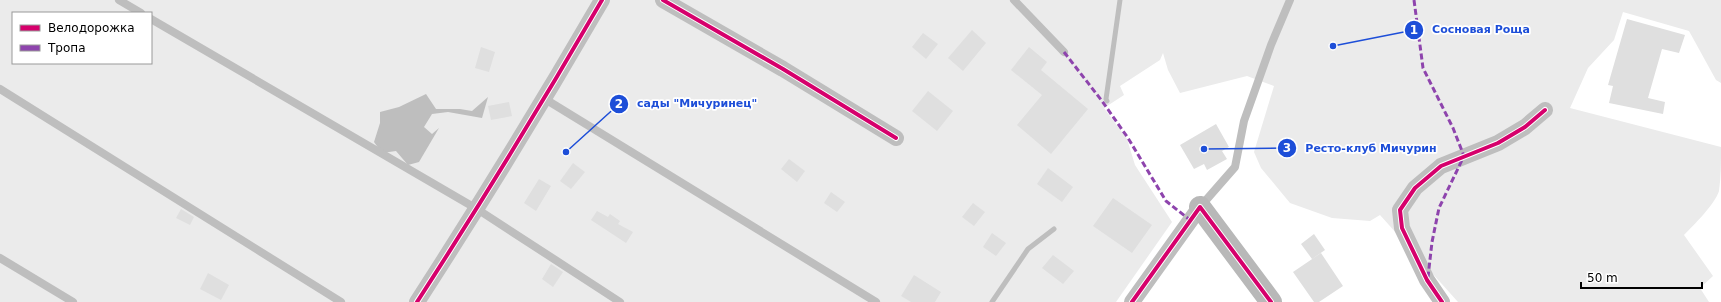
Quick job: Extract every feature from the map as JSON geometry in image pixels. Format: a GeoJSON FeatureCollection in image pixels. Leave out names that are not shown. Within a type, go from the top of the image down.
{"type":"FeatureCollection","features":[{"type":"Feature","properties":{"kind":"street"},"geometry":{"type":"LineString","coordinates":[[417,302],[545,99],[602,0]]}},
{"type":"Feature","properties":{"kind":"street"},"geometry":{"type":"LineString","coordinates":[[663,0],[783,69],[896,138]]}},
{"type":"Feature","properties":{"kind":"street"},"geometry":{"type":"LineString","coordinates":[[1442,302],[1427,280],[1402,228],[1400,210],[1415,188],[1441,166],[1498,143],[1525,127],[1546,110]]}},
{"type":"Feature","properties":{"kind":"street"},"geometry":{"type":"LineString","coordinates":[[1132,302],[1200,207],[1271,302]]}},
{"type":"Feature","properties":{"kind":"lane"},"geometry":{"type":"LineString","coordinates":[[119,0],[139,12]]}},
{"type":"Feature","properties":{"kind":"lane"},"geometry":{"type":"LineString","coordinates":[[1014,0],[1064,52]]}},
{"type":"Feature","properties":{"kind":"lane"},"geometry":{"type":"LineString","coordinates":[[1200,207],[1235,168],[1244,121],[1271,45],[1290,0]]}},
{"type":"Feature","properties":{"kind":"lane"},"geometry":{"type":"LineString","coordinates":[[152,20],[477,209],[620,302]]}},
{"type":"Feature","properties":{"kind":"lane"},"geometry":{"type":"LineString","coordinates":[[0,89],[341,302]]}},
{"type":"Feature","properties":{"kind":"lane"},"geometry":{"type":"LineString","coordinates":[[545,99],[876,302]]}},
{"type":"Feature","properties":{"kind":"lane"},"geometry":{"type":"LineString","coordinates":[[0,258],[73,302]]}},
{"type":"Feature","properties":{"kind":"shaded area"},"geometry":{"type":"Polygon","coordinates":[[[0,0],[1721,0],[1721,83],[1716,80],[1689,31],[1623,12],[1614,40],[1588,68],[1570,108],[1721,147],[1721,175],[1717,196],[1709,208],[1684,235],[1713,276],[1700,288],[1709,302],[1458,302],[1380,215],[1370,221],[1332,218],[1290,203],[1261,168],[1254,152],[1274,86],[1247,76],[1180,93],[1168,70],[1163,53],[1160,60],[1120,86],[1124,95],[1104,108],[1127,139],[1135,165],[1172,222],[1116,302],[0,302],[0,0]]]}},
{"type":"Feature","properties":{"kind":"shaded area"},"geometry":{"type":"Polygon","coordinates":[[[426,94],[436,109],[460,109],[472,111],[488,97],[482,118],[448,112],[432,114],[424,127],[432,134],[439,128],[419,162],[408,165],[396,151],[382,153],[374,142],[380,123],[380,112],[399,107],[426,94]]]}},
{"type":"Feature","properties":{"kind":"building"},"geometry":{"type":"Polygon","coordinates":[[[1627,19],[1685,35],[1679,53],[1662,49],[1648,98],[1665,102],[1663,114],[1609,103],[1613,86],[1608,85],[1627,19]]]}},
{"type":"Feature","properties":{"kind":"building"},"geometry":{"type":"Polygon","coordinates":[[[972,30],[986,43],[963,71],[948,58],[972,30]]]}},
{"type":"Feature","properties":{"kind":"building"},"geometry":{"type":"Polygon","coordinates":[[[923,33],[938,44],[926,59],[912,47],[923,33]]]}},
{"type":"Feature","properties":{"kind":"building"},"geometry":{"type":"Polygon","coordinates":[[[481,47],[495,52],[489,72],[475,68],[481,47]]]}},
{"type":"Feature","properties":{"kind":"building"},"geometry":{"type":"Polygon","coordinates":[[[1029,47],[1047,62],[1041,70],[1088,109],[1051,154],[1017,125],[1042,95],[1011,70],[1029,47]]]}},
{"type":"Feature","properties":{"kind":"building"},"geometry":{"type":"Polygon","coordinates":[[[928,91],[953,111],[937,131],[912,111],[928,91]]]}},
{"type":"Feature","properties":{"kind":"building"},"geometry":{"type":"Polygon","coordinates":[[[509,102],[512,116],[491,120],[488,106],[509,102]]]}},
{"type":"Feature","properties":{"kind":"building"},"geometry":{"type":"Polygon","coordinates":[[[1216,124],[1229,147],[1222,151],[1227,159],[1207,170],[1204,164],[1194,169],[1180,145],[1216,124]]]}},
{"type":"Feature","properties":{"kind":"building"},"geometry":{"type":"Polygon","coordinates":[[[789,159],[805,171],[797,182],[781,169],[789,159]]]}},
{"type":"Feature","properties":{"kind":"building"},"geometry":{"type":"Polygon","coordinates":[[[573,163],[585,172],[571,189],[560,181],[573,163]]]}},
{"type":"Feature","properties":{"kind":"building"},"geometry":{"type":"Polygon","coordinates":[[[1048,168],[1073,187],[1062,202],[1037,184],[1048,168]]]}},
{"type":"Feature","properties":{"kind":"building"},"geometry":{"type":"Polygon","coordinates":[[[539,179],[551,186],[536,211],[524,203],[539,179]]]}},
{"type":"Feature","properties":{"kind":"building"},"geometry":{"type":"Polygon","coordinates":[[[831,192],[845,202],[837,212],[824,203],[831,192]]]}},
{"type":"Feature","properties":{"kind":"building"},"geometry":{"type":"Polygon","coordinates":[[[1113,198],[1152,225],[1132,253],[1093,226],[1113,198]]]}},
{"type":"Feature","properties":{"kind":"building"},"geometry":{"type":"Polygon","coordinates":[[[973,203],[985,212],[974,226],[962,217],[973,203]]]}},
{"type":"Feature","properties":{"kind":"building"},"geometry":{"type":"Polygon","coordinates":[[[181,209],[194,217],[190,225],[176,218],[181,209]]]}},
{"type":"Feature","properties":{"kind":"building"},"geometry":{"type":"Polygon","coordinates":[[[597,211],[608,217],[610,214],[620,221],[618,224],[633,232],[626,243],[591,220],[597,211]]]}},
{"type":"Feature","properties":{"kind":"building"},"geometry":{"type":"Polygon","coordinates":[[[992,233],[1006,243],[996,256],[983,247],[992,233]]]}},
{"type":"Feature","properties":{"kind":"building"},"geometry":{"type":"Polygon","coordinates":[[[1314,234],[1325,250],[1312,259],[1301,244],[1314,234]]]}},
{"type":"Feature","properties":{"kind":"building"},"geometry":{"type":"Polygon","coordinates":[[[1321,253],[1343,286],[1319,302],[1314,302],[1293,272],[1321,253]]]}},
{"type":"Feature","properties":{"kind":"building"},"geometry":{"type":"Polygon","coordinates":[[[1053,255],[1074,271],[1063,284],[1042,268],[1053,255]]]}},
{"type":"Feature","properties":{"kind":"building"},"geometry":{"type":"Polygon","coordinates":[[[551,264],[563,272],[553,287],[542,279],[551,264]]]}},
{"type":"Feature","properties":{"kind":"building"},"geometry":{"type":"Polygon","coordinates":[[[208,273],[229,285],[221,300],[200,289],[208,273]]]}},
{"type":"Feature","properties":{"kind":"building"},"geometry":{"type":"Polygon","coordinates":[[[914,275],[941,292],[935,302],[911,302],[901,296],[914,275]]]}},
{"type":"Feature","properties":{"kind":"waterway"},"geometry":{"type":"LineString","coordinates":[[1107,101],[1106,99],[1120,0]]}},
{"type":"Feature","properties":{"kind":"waterway"},"geometry":{"type":"LineString","coordinates":[[992,302],[1028,249],[1054,229]]}},
{"type":"Feature","properties":{"kind":"marked path"},"geometry":{"type":"LineString","coordinates":[[1414,0],[1423,68],[1453,128],[1464,156],[1439,208],[1432,242],[1428,277]]}},
{"type":"Feature","properties":{"kind":"marked path"},"geometry":{"type":"LineString","coordinates":[[1064,52],[1102,101],[1128,138],[1166,201],[1190,220]]}},
{"type":"Feature","properties":{"kind":"cycle path"},"geometry":{"type":"LineString","coordinates":[[417,302],[511,152],[602,0]]}},
{"type":"Feature","properties":{"kind":"cycle path"},"geometry":{"type":"LineString","coordinates":[[663,0],[783,69],[896,138]]}},
{"type":"Feature","properties":{"kind":"cycle path"},"geometry":{"type":"LineString","coordinates":[[1442,302],[1427,280],[1402,228],[1400,210],[1415,188],[1441,166],[1498,143],[1525,127],[1545,110]]}},
{"type":"Feature","properties":{"kind":"cycle path"},"geometry":{"type":"LineString","coordinates":[[1132,302],[1200,207],[1271,302]]}},
{"type":"Feature","properties":{"kind":"place","name":"Сосновая Роща"},"geometry":{"type":"Point","coordinates":[1333,46]}},
{"type":"Feature","properties":{"kind":"place","name":"Ресто-клуб Мичурин"},"geometry":{"type":"Point","coordinates":[1204,149]}},
{"type":"Feature","properties":{"kind":"place","name":"сады \"Мичуринец\""},"geometry":{"type":"Point","coordinates":[566,152]}}]}
